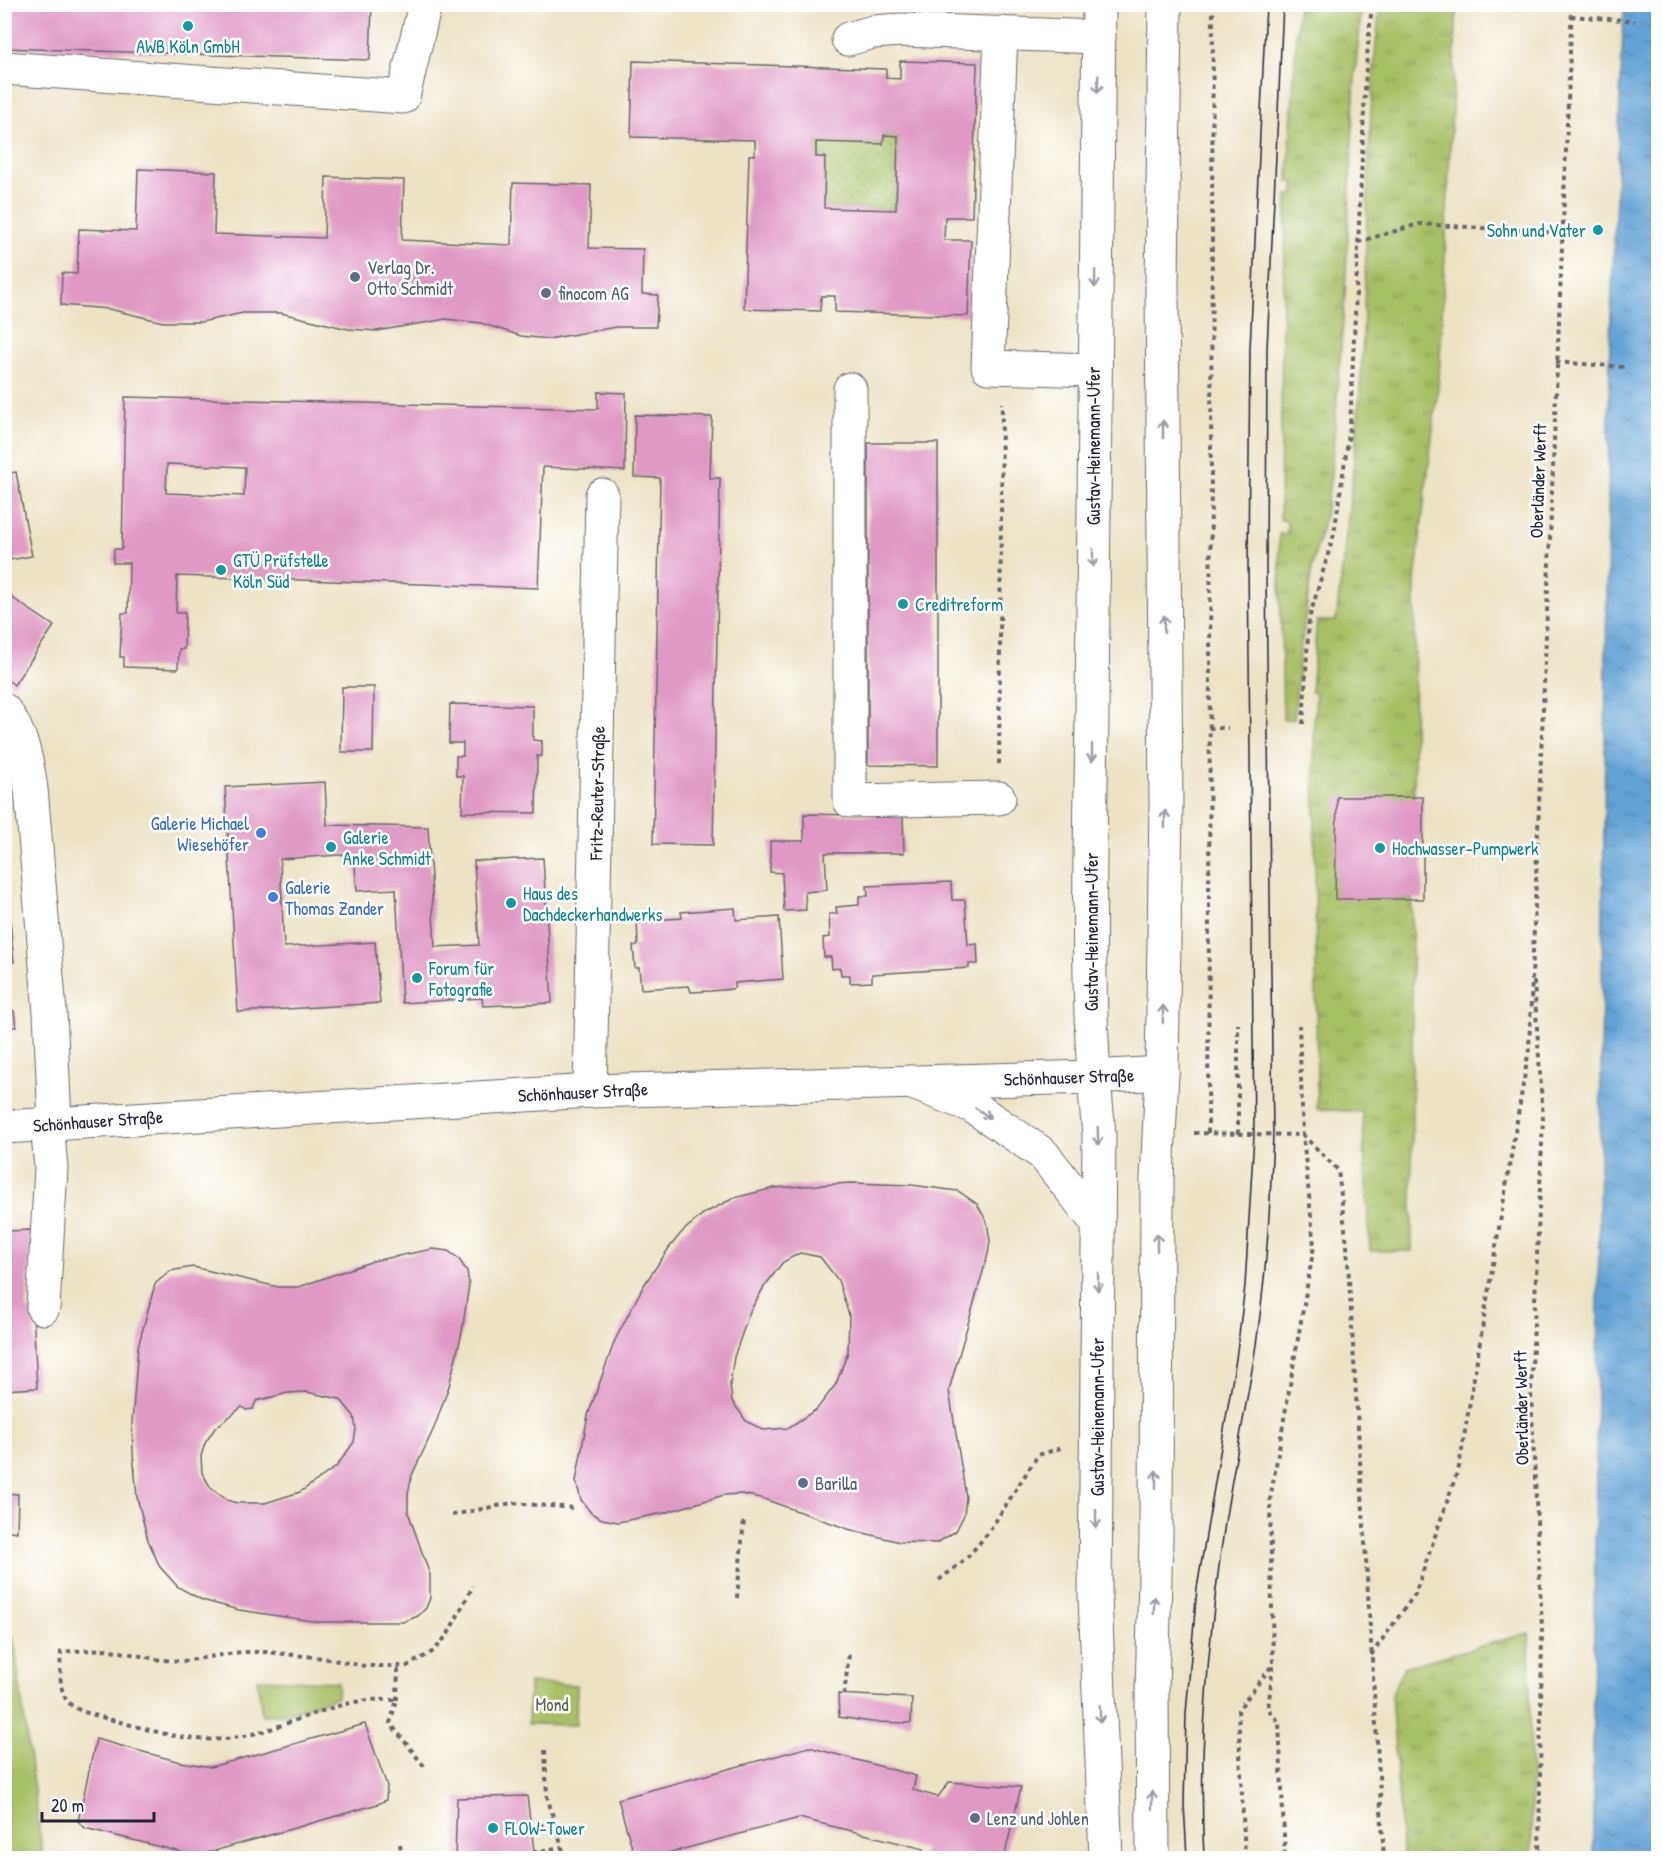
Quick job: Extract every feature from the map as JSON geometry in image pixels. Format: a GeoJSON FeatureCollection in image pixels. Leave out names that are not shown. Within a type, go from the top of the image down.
{"type":"FeatureCollection","features":[{"type":"Feature","properties":{"kind":"main road"},"geometry":{"type":"LineString","coordinates":[[4,68],[403,97],[425,4]]}},
{"type":"Feature","properties":{"kind":"main road","name":"Gustav-Heinemann-Ufer"},"geometry":{"type":"LineString","coordinates":[[1099,4],[1090,955],[1093,1077],[1099,1134],[1095,1597],[1106,1858]]}},
{"type":"Feature","properties":{"kind":"main road"},"geometry":{"type":"LineString","coordinates":[[1153,1858],[1152,1691],[1156,1538],[1157,1179],[1162,1073],[1166,805],[1162,289],[1165,4]]}},
{"type":"Feature","properties":{"kind":"main road"},"geometry":{"type":"LineString","coordinates":[[848,39],[873,32],[902,30],[1099,37]]}},
{"type":"Feature","properties":{"kind":"main road"},"geometry":{"type":"LineString","coordinates":[[1001,33],[988,368],[1094,369]]}},
{"type":"Feature","properties":{"kind":"main road"},"geometry":{"type":"LineString","coordinates":[[850,389],[850,801],[999,798]]}},
{"type":"Feature","properties":{"kind":"main road","name":"Fritz-Reuter-Straße"},"geometry":{"type":"LineString","coordinates":[[590,1091],[602,495]]}},
{"type":"Feature","properties":{"kind":"main road"},"geometry":{"type":"LineString","coordinates":[[4,710],[14,724],[25,753],[31,789],[50,1012],[51,1168],[43,1308]]}},
{"type":"Feature","properties":{"kind":"main road","name":"Schönhauser Straße"},"geometry":{"type":"LineString","coordinates":[[4,1127],[590,1091],[1093,1077],[1162,1073]]}},
{"type":"Feature","properties":{"kind":"main road"},"geometry":{"type":"LineString","coordinates":[[910,1082],[972,1106],[1043,1154],[1098,1224]]}},
{"type":"Feature","properties":{"kind":"path"},"geometry":{"type":"LineString","coordinates":[[1213,4],[1208,1133],[1303,1135],[1338,1170],[1347,1246],[1384,1858]]}},
{"type":"Feature","properties":{"kind":"path"},"geometry":{"type":"LineString","coordinates":[[1303,724],[1309,619],[1334,534],[1350,427],[1372,4]]}},
{"type":"Feature","properties":{"kind":"path","name":"Oberländer Werft"},"geometry":{"type":"LineString","coordinates":[[1371,1655],[1415,1594],[1459,1467],[1529,1049],[1572,4]]}},
{"type":"Feature","properties":{"kind":"path"},"geometry":{"type":"LineString","coordinates":[[1571,16],[1635,21]]}},
{"type":"Feature","properties":{"kind":"path"},"geometry":{"type":"LineString","coordinates":[[1358,242],[1419,224],[1561,233]]}},
{"type":"Feature","properties":{"kind":"path"},"geometry":{"type":"LineString","coordinates":[[1556,362],[1624,367]]}},
{"type":"Feature","properties":{"kind":"path"},"geometry":{"type":"LineString","coordinates":[[999,798],[1002,393]]}},
{"type":"Feature","properties":{"kind":"path"},"geometry":{"type":"LineString","coordinates":[[1209,728],[1228,728]]}},
{"type":"Feature","properties":{"kind":"path","name":"Oberländer Werft"},"geometry":{"type":"LineString","coordinates":[[1533,958],[1543,1119],[1531,1392],[1542,1629],[1539,1858]]}},
{"type":"Feature","properties":{"kind":"path"},"geometry":{"type":"LineString","coordinates":[[1238,1024],[1238,1134]]}},
{"type":"Feature","properties":{"kind":"path"},"geometry":{"type":"LineString","coordinates":[[1285,1858],[1279,1722],[1268,1709],[1274,1664],[1270,1500],[1314,1246],[1303,1135],[1299,1025]]}},
{"type":"Feature","properties":{"kind":"path"},"geometry":{"type":"LineString","coordinates":[[939,1580],[966,1559],[988,1533],[1038,1455],[1096,1437]]}},
{"type":"Feature","properties":{"kind":"path"},"geometry":{"type":"LineString","coordinates":[[452,1515],[512,1503],[575,1508]]}},
{"type":"Feature","properties":{"kind":"path"},"geometry":{"type":"LineString","coordinates":[[737,1598],[744,1519]]}},
{"type":"Feature","properties":{"kind":"path"},"geometry":{"type":"LineString","coordinates":[[397,1700],[361,1701],[234,1738],[199,1740],[151,1731],[83,1713],[70,1705],[61,1693],[61,1652],[106,1649],[160,1660],[183,1661],[241,1652],[267,1652],[323,1658],[364,1666],[407,1666],[434,1652],[448,1634],[472,1586]]}},
{"type":"Feature","properties":{"kind":"path"},"geometry":{"type":"LineString","coordinates":[[844,1695],[849,1654]]}},
{"type":"Feature","properties":{"kind":"path"},"geometry":{"type":"LineString","coordinates":[[1245,1858],[1238,1710],[1274,1664]]}},
{"type":"Feature","properties":{"kind":"path"},"geometry":{"type":"LineString","coordinates":[[398,1667],[397,1700],[390,1723],[424,1766]]}},
{"type":"Feature","properties":{"kind":"path"},"geometry":{"type":"LineString","coordinates":[[545,1750],[547,1796],[565,1858]]}},
{"type":"Feature","properties":{"kind":"path"},"geometry":{"type":"LineString","coordinates":[[530,1827],[555,1823]]}},
{"type":"Feature","properties":{"kind":"path"},"geometry":{"type":"LineString","coordinates":[[400,1844],[402,1858]]}},
{"type":"Feature","properties":{"kind":"path"},"geometry":{"type":"LineString","coordinates":[[534,1852],[562,1847]]}},
{"type":"Feature","properties":{"kind":"green space"},"geometry":{"type":"Polygon","coordinates":[[[1298,5],[1362,5],[1355,74],[1345,296],[1331,474],[1325,516],[1313,562],[1300,653],[1294,719],[1283,719],[1279,534],[1287,534],[1287,521],[1280,520],[1282,326],[1287,195],[1294,195],[1294,182],[1288,181],[1298,5]]]}},
{"type":"Feature","properties":{"kind":"green space"},"geometry":{"type":"Polygon","coordinates":[[[1380,5],[1457,5],[1439,378],[1415,580],[1414,797],[1335,898],[1412,899],[1412,1251],[1370,1251],[1362,1112],[1317,1109],[1314,722],[1316,693],[1311,692],[1317,621],[1336,621],[1352,479],[1359,408],[1370,129],[1380,5]]]}},
{"type":"Feature","properties":{"kind":"green space"},"geometry":{"type":"Polygon","coordinates":[[[884,135],[898,136],[896,210],[824,208],[825,157],[816,157],[816,142],[883,144],[884,135]]]}},
{"type":"Feature","properties":{"kind":"green space"},"geometry":{"type":"Polygon","coordinates":[[[1529,1633],[1532,1857],[1403,1858],[1391,1695],[1404,1667],[1529,1633]]]}},
{"type":"Feature","properties":{"kind":"green space"},"geometry":{"type":"Polygon","coordinates":[[[13,1635],[43,1858],[5,1858],[4,1636],[13,1635]]]}},
{"type":"Feature","properties":{"kind":"green space"},"geometry":{"type":"Polygon","coordinates":[[[257,1679],[338,1682],[337,1697],[285,1714],[262,1715],[257,1679]]]}},
{"type":"Feature","properties":{"kind":"green space","name":"Mond"},"geometry":{"type":"Polygon","coordinates":[[[529,1683],[577,1685],[576,1725],[528,1724],[529,1683]]]}},
{"type":"Feature","properties":{"kind":"water"},"geometry":{"type":"Polygon","coordinates":[[[1658,4],[1658,1858],[1593,1858],[1610,341],[1624,5],[1658,4]]]}},
{"type":"Feature","properties":{"kind":"building","name":"AWB Köln GmbH"},"geometry":{"type":"Polygon","coordinates":[[[4,4],[372,4],[370,60],[4,48],[4,4]]]}},
{"type":"Feature","properties":{"kind":"building"},"geometry":{"type":"Polygon","coordinates":[[[633,61],[886,69],[886,78],[900,79],[900,61],[977,63],[972,217],[945,217],[944,240],[971,240],[968,316],[835,312],[835,296],[821,296],[820,311],[744,309],[749,155],[755,155],[755,140],[631,137],[633,61]],[[884,135],[883,144],[816,142],[816,157],[825,157],[824,208],[896,210],[898,136],[884,135]]]}},
{"type":"Feature","properties":{"kind":"building"},"geometry":{"type":"Polygon","coordinates":[[[138,169],[216,172],[214,234],[324,238],[326,177],[404,180],[402,240],[511,245],[513,183],[591,185],[589,248],[643,249],[642,294],[658,295],[656,327],[616,327],[548,339],[521,336],[481,323],[446,319],[377,331],[348,329],[281,313],[243,313],[201,322],[163,322],[109,309],[61,305],[62,273],[77,274],[79,229],[136,231],[138,169]]]}},
{"type":"Feature","properties":{"kind":"building"},"geometry":{"type":"Polygon","coordinates":[[[598,392],[626,393],[625,471],[543,467],[538,588],[177,576],[176,613],[185,613],[184,649],[179,649],[178,669],[124,667],[124,657],[120,657],[122,613],[128,613],[129,563],[113,563],[114,549],[122,549],[125,397],[598,409],[598,392]],[[167,464],[166,493],[244,496],[245,467],[167,464]]]}},
{"type":"Feature","properties":{"kind":"building"},"geometry":{"type":"Polygon","coordinates":[[[635,415],[712,417],[710,478],[720,478],[713,845],[653,844],[660,478],[634,477],[635,415]]]}},
{"type":"Feature","properties":{"kind":"building","name":"Creditreform"},"geometry":{"type":"Polygon","coordinates":[[[868,443],[938,443],[938,766],[868,765],[868,443]]]}},
{"type":"Feature","properties":{"kind":"building"},"geometry":{"type":"Polygon","coordinates":[[[16,472],[32,556],[4,561],[4,474],[16,472]]]}},
{"type":"Feature","properties":{"kind":"building"},"geometry":{"type":"Polygon","coordinates":[[[5,593],[54,626],[14,685],[5,678],[5,593]]]}},
{"type":"Feature","properties":{"kind":"building"},"geometry":{"type":"Polygon","coordinates":[[[342,687],[374,687],[373,752],[341,752],[342,687]]]}},
{"type":"Feature","properties":{"kind":"building"},"geometry":{"type":"Polygon","coordinates":[[[450,704],[533,706],[533,740],[542,741],[542,756],[537,756],[536,813],[462,812],[463,776],[456,776],[456,756],[463,756],[463,743],[449,743],[450,704]]]}},
{"type":"Feature","properties":{"kind":"building"},"geometry":{"type":"Polygon","coordinates":[[[325,782],[327,825],[428,827],[435,947],[479,945],[474,861],[543,858],[552,1003],[483,1006],[482,998],[402,1003],[396,889],[357,891],[354,854],[280,859],[284,947],[375,942],[380,1003],[238,1012],[225,787],[325,782]]]}},
{"type":"Feature","properties":{"kind":"building","name":"Hochwasser-Pumpwerk"},"geometry":{"type":"Polygon","coordinates":[[[1337,797],[1423,797],[1423,899],[1335,899],[1337,797]]]}},
{"type":"Feature","properties":{"kind":"building"},"geometry":{"type":"Polygon","coordinates":[[[804,814],[903,816],[904,853],[825,853],[827,890],[805,892],[806,910],[784,911],[782,873],[770,872],[770,841],[804,841],[804,814]]]}},
{"type":"Feature","properties":{"kind":"building"},"geometry":{"type":"Polygon","coordinates":[[[4,857],[14,962],[4,963],[4,857]]]}},
{"type":"Feature","properties":{"kind":"building"},"geometry":{"type":"Polygon","coordinates":[[[951,882],[952,900],[965,900],[968,945],[977,944],[978,964],[969,964],[969,968],[872,974],[872,982],[850,983],[850,975],[841,975],[840,968],[832,969],[831,957],[824,957],[823,938],[830,937],[829,914],[837,914],[836,907],[859,905],[859,896],[868,896],[867,886],[951,882]]]}},
{"type":"Feature","properties":{"kind":"building"},"geometry":{"type":"Polygon","coordinates":[[[735,908],[736,920],[779,917],[783,979],[735,983],[732,989],[711,991],[691,992],[689,986],[641,989],[639,968],[635,968],[633,946],[638,945],[637,921],[682,918],[681,912],[735,908]]]}},
{"type":"Feature","properties":{"kind":"building"},"geometry":{"type":"Polygon","coordinates":[[[4,1011],[14,1011],[16,1027],[4,1028],[4,1011]]]}},
{"type":"Feature","properties":{"kind":"building"},"geometry":{"type":"Polygon","coordinates":[[[851,1183],[911,1185],[958,1191],[977,1204],[987,1222],[990,1241],[988,1254],[949,1390],[966,1497],[964,1515],[956,1531],[937,1543],[900,1542],[848,1529],[761,1498],[742,1494],[724,1495],[664,1513],[618,1522],[602,1519],[591,1513],[581,1500],[576,1481],[588,1415],[615,1340],[644,1285],[682,1232],[703,1214],[734,1198],[774,1188],[851,1183]],[[800,1253],[783,1262],[750,1311],[734,1357],[730,1384],[732,1401],[746,1421],[763,1430],[788,1428],[817,1409],[836,1384],[848,1352],[849,1315],[838,1280],[820,1257],[800,1253]]]}},
{"type":"Feature","properties":{"kind":"building"},"geometry":{"type":"Polygon","coordinates":[[[31,1230],[27,1310],[33,1310],[37,1388],[4,1390],[4,1231],[31,1230]]]}},
{"type":"Feature","properties":{"kind":"building"},"geometry":{"type":"Polygon","coordinates":[[[433,1249],[448,1251],[458,1258],[467,1271],[469,1284],[462,1332],[449,1386],[434,1428],[412,1475],[408,1493],[408,1512],[430,1575],[430,1598],[426,1608],[418,1616],[403,1622],[319,1622],[239,1610],[202,1600],[178,1587],[160,1567],[148,1540],[137,1497],[133,1453],[132,1422],[138,1347],[155,1284],[170,1271],[193,1267],[278,1287],[299,1287],[373,1261],[433,1249]],[[306,1392],[288,1393],[256,1401],[253,1409],[246,1410],[242,1407],[215,1428],[205,1443],[201,1456],[202,1473],[211,1488],[227,1500],[237,1503],[265,1503],[300,1492],[336,1467],[354,1442],[356,1429],[354,1416],[340,1399],[306,1392]]]}},
{"type":"Feature","properties":{"kind":"building"},"geometry":{"type":"Polygon","coordinates":[[[4,1493],[18,1494],[17,1532],[4,1530],[4,1493]]]}},
{"type":"Feature","properties":{"kind":"building"},"geometry":{"type":"Polygon","coordinates":[[[838,1694],[912,1698],[911,1723],[872,1722],[839,1717],[838,1694]]]}},
{"type":"Feature","properties":{"kind":"building"},"geometry":{"type":"Polygon","coordinates":[[[365,1724],[387,1786],[386,1800],[378,1804],[197,1856],[85,1828],[78,1821],[96,1739],[180,1762],[211,1767],[365,1724]]]}},
{"type":"Feature","properties":{"kind":"building"},"geometry":{"type":"Polygon","coordinates":[[[809,1747],[916,1776],[913,1790],[938,1797],[949,1782],[1021,1787],[1004,1858],[922,1858],[924,1849],[799,1818],[650,1858],[635,1858],[618,1799],[809,1747]]]}},
{"type":"Feature","properties":{"kind":"building","name":"FLOW-Tower"},"geometry":{"type":"Polygon","coordinates":[[[527,1796],[535,1858],[455,1858],[457,1798],[527,1796]]]}},
{"type":"Feature","properties":{"kind":"tram line"},"geometry":{"type":"LineString","coordinates":[[1187,1858],[1184,1804],[1186,1713],[1197,1588],[1236,1359],[1245,1286],[1254,1135],[1248,563],[1250,349],[1266,4]]}},
{"type":"Feature","properties":{"kind":"tram line"},"geometry":{"type":"LineString","coordinates":[[1204,1858],[1204,1729],[1210,1644],[1226,1516],[1260,1316],[1267,1250],[1273,1134],[1266,575],[1267,349],[1283,4]]}},
{"type":"Feature","properties":{"kind":"place","name":"AWB Köln GmbH"},"geometry":{"type":"Point","coordinates":[188,26]}},
{"type":"Feature","properties":{"kind":"place","name":"Sohn und Vater"},"geometry":{"type":"Point","coordinates":[1598,230]}},
{"type":"Feature","properties":{"kind":"place","name":"Verlag Dr. Otto Schmidt"},"geometry":{"type":"Point","coordinates":[355,277]}},
{"type":"Feature","properties":{"kind":"place","name":"finocom AG"},"geometry":{"type":"Point","coordinates":[546,293]}},
{"type":"Feature","properties":{"kind":"place","name":"GTÜ Prüfstelle Köln Süd"},"geometry":{"type":"Point","coordinates":[221,570]}},
{"type":"Feature","properties":{"kind":"place","name":"Creditreform"},"geometry":{"type":"Point","coordinates":[903,604]}},
{"type":"Feature","properties":{"kind":"place","name":"Galerie Michael Wiesehöfer"},"geometry":{"type":"Point","coordinates":[261,833]}},
{"type":"Feature","properties":{"kind":"place","name":"Galerie Anke Schmidt"},"geometry":{"type":"Point","coordinates":[331,847]}},
{"type":"Feature","properties":{"kind":"place","name":"Hochwasser-Pumpwerk"},"geometry":{"type":"Point","coordinates":[1380,848]}},
{"type":"Feature","properties":{"kind":"place","name":"Galerie Thomas Zander"},"geometry":{"type":"Point","coordinates":[273,897]}},
{"type":"Feature","properties":{"kind":"place","name":"Haus des Dachdeckerhandwerks"},"geometry":{"type":"Point","coordinates":[511,903]}},
{"type":"Feature","properties":{"kind":"place","name":"Forum für Fotografie"},"geometry":{"type":"Point","coordinates":[417,978]}},
{"type":"Feature","properties":{"kind":"place","name":"Barilla"},"geometry":{"type":"Point","coordinates":[803,1483]}},
{"type":"Feature","properties":{"kind":"place","name":"Lenz und Johlen"},"geometry":{"type":"Point","coordinates":[975,1818]}},
{"type":"Feature","properties":{"kind":"place","name":"FLOW-Tower"},"geometry":{"type":"Point","coordinates":[493,1828]}}]}
